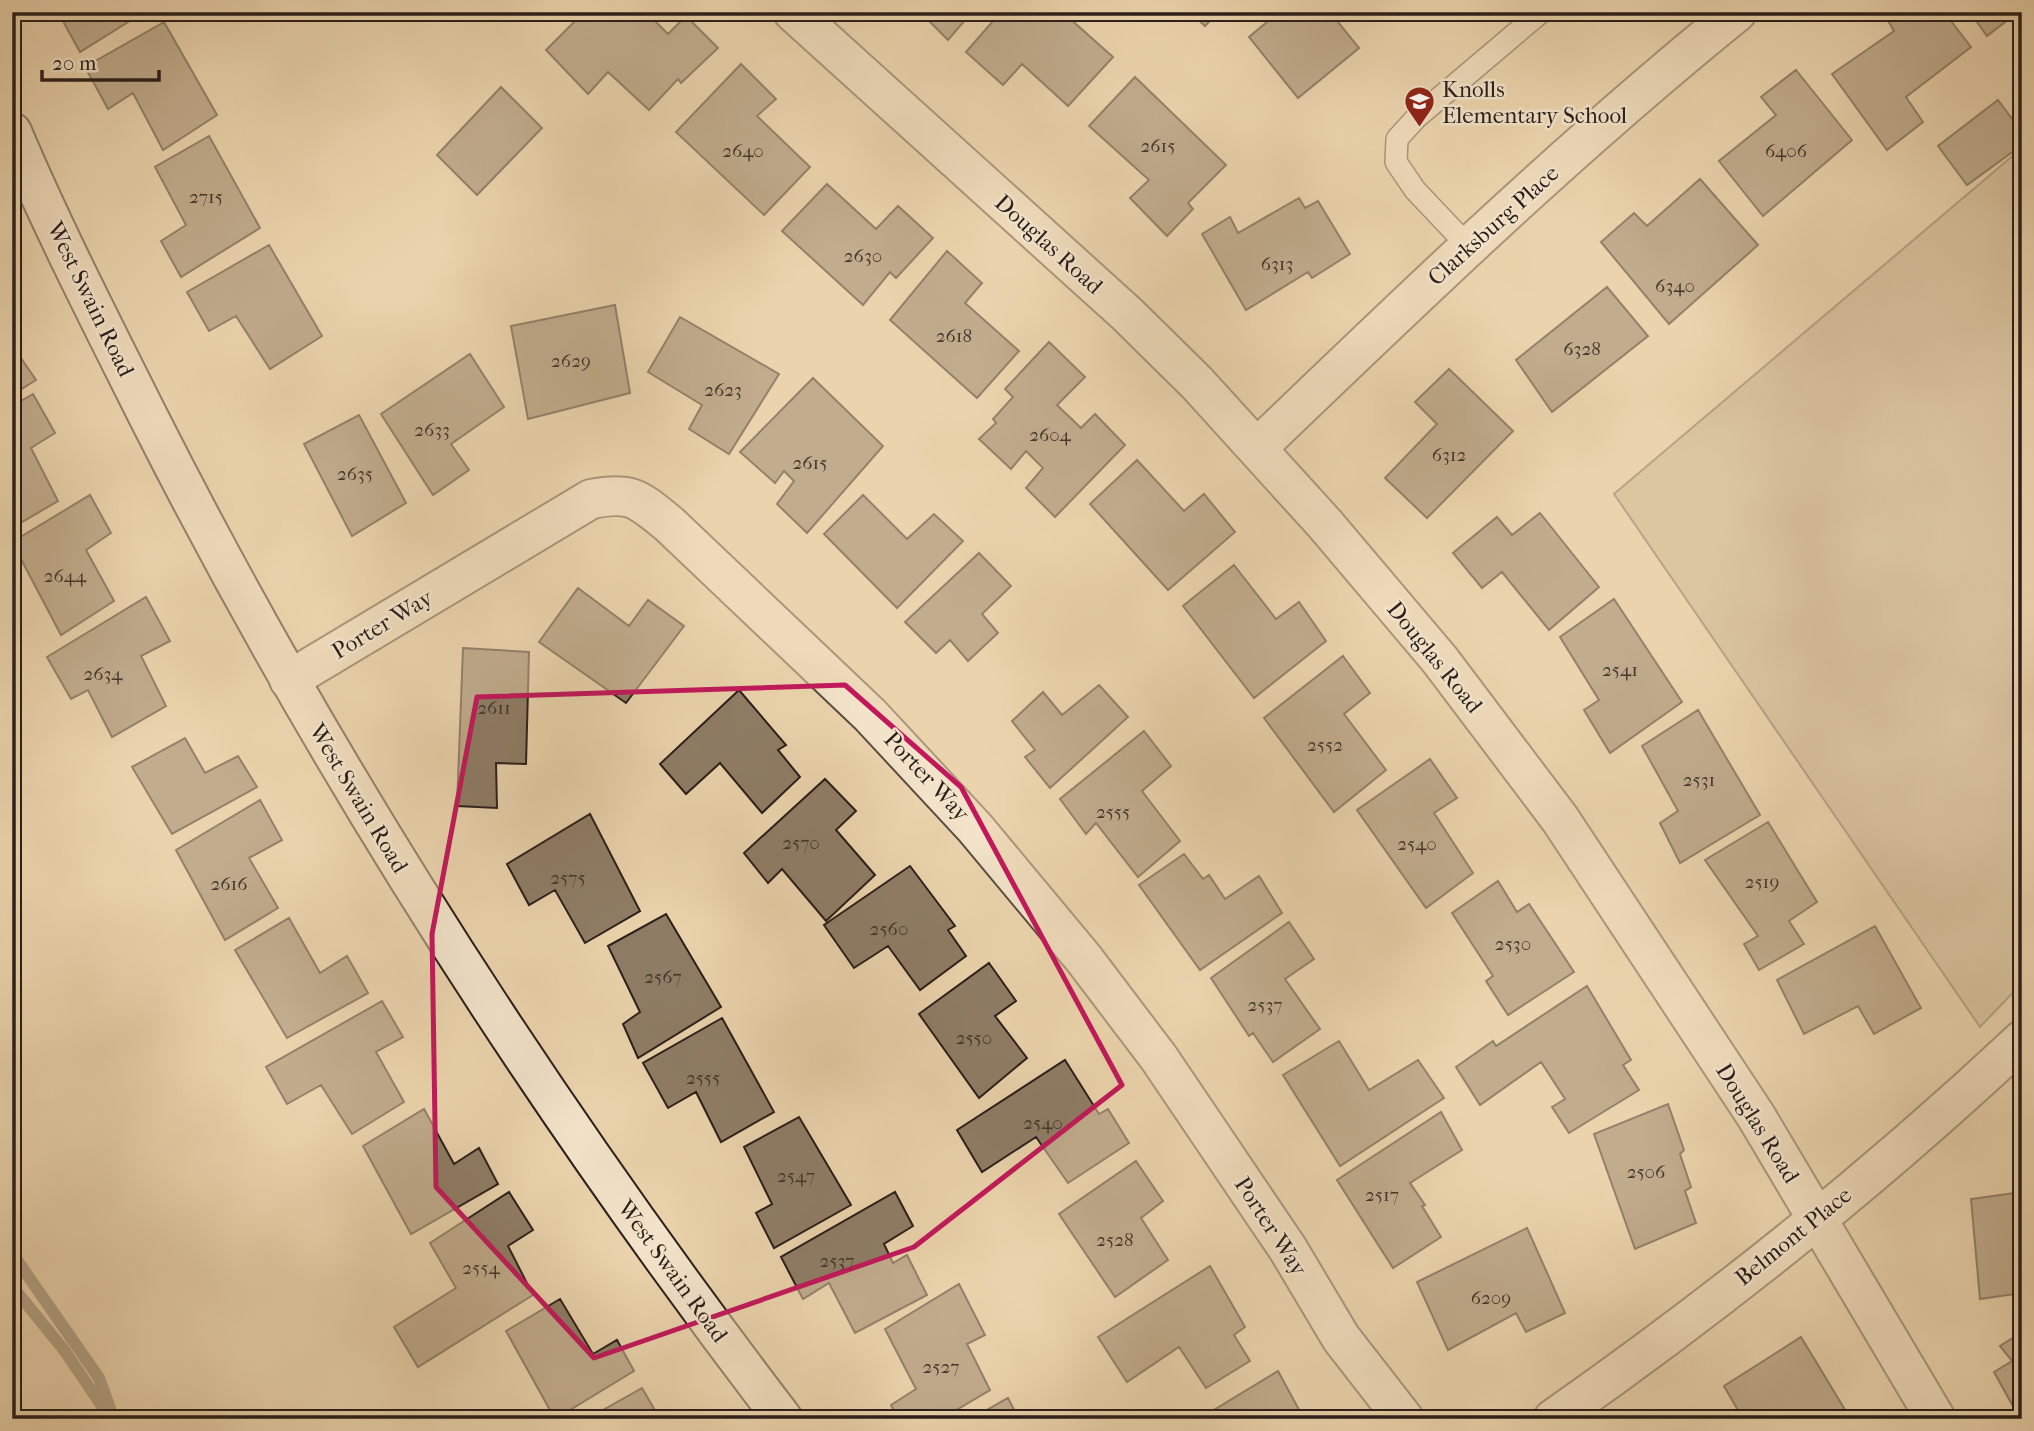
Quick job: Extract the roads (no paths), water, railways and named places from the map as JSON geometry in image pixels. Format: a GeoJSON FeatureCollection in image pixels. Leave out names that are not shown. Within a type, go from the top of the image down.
{"type":"FeatureCollection","features":[{"type":"Feature","properties":{"kind":"street","name":"Douglas Road"},"geometry":{"type":"LineString","coordinates":[[793,12],[1127,314],[1257,448],[1440,660],[1560,819],[1756,1116],[1936,1419]]}},
{"type":"Feature","properties":{"kind":"street","name":"Clarksburg Place"},"geometry":{"type":"LineString","coordinates":[[1257,448],[1468,246],[1671,66],[1737,12]]}},
{"type":"Feature","properties":{"kind":"street","name":"West Swain Road"},"geometry":{"type":"LineString","coordinates":[[12,132],[122,365],[192,504],[289,680],[419,898],[550,1101],[695,1304],[783,1419]]}},
{"type":"Feature","properties":{"kind":"street","name":"Porter Way"},"geometry":{"type":"LineString","coordinates":[[289,680],[591,499],[617,494],[637,498],[669,524],[870,715],[975,828],[1076,948],[1159,1058],[1288,1249],[1341,1338],[1404,1419]]}},
{"type":"Feature","properties":{"kind":"street","name":"Belmont Place"},"geometry":{"type":"LineString","coordinates":[[1553,1419],[1695,1316],[1976,1084],[2022,1040]]}},
{"type":"Feature","properties":{"kind":"lane"},"geometry":{"type":"LineString","coordinates":[[1468,246],[1415,190],[1396,162],[1397,139],[1416,117],[1541,12]]}},
{"type":"Feature","properties":{"kind":"waterway"},"geometry":{"type":"LineString","coordinates":[[12,1253],[99,1378],[114,1419]]}},
{"type":"Feature","properties":{"kind":"waterway"},"geometry":{"type":"LineString","coordinates":[[12,1286],[64,1350],[106,1412]]}},
{"type":"Feature","properties":{"kind":"place","name":"Knolls Elementary School"},"geometry":{"type":"Point","coordinates":[1419,129]}}]}
